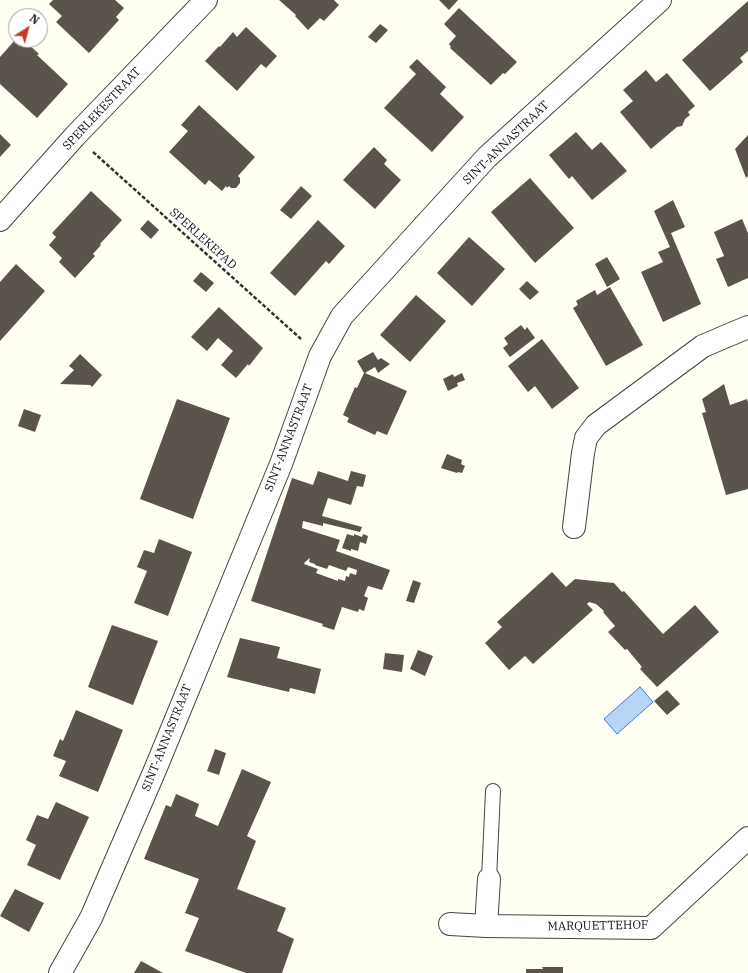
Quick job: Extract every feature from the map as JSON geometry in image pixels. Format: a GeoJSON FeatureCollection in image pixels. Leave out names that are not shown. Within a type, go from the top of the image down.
{"type":"FeatureCollection","features":[{"type":"Feature","properties":{"kind":"street","name":"SPERLEKESTRAAT"},"geometry":{"type":"LineString","coordinates":[[0,220],[75,136],[206,0]]}},
{"type":"Feature","properties":{"kind":"street","name":"SINT-ANNASTRAAT"},"geometry":{"type":"LineString","coordinates":[[60,973],[90,918],[155,770],[281,464],[320,356],[342,316],[487,157],[660,0]]}},
{"type":"Feature","properties":{"kind":"street"},"geometry":{"type":"LineString","coordinates":[[574,527],[586,438],[596,425],[703,346],[748,327]]}},
{"type":"Feature","properties":{"kind":"street","name":"MARQUETTEHOF"},"geometry":{"type":"LineString","coordinates":[[450,924],[486,926],[651,928],[748,838]]}},
{"type":"Feature","properties":{"kind":"street"},"geometry":{"type":"LineString","coordinates":[[486,926],[489,879]]}},
{"type":"Feature","properties":{"kind":"lane"},"geometry":{"type":"LineString","coordinates":[[489,879],[493,791]]}},
{"type":"Feature","properties":{"kind":"path","name":"SPERLEKEPAD"},"geometry":{"type":"LineString","coordinates":[[75,136],[320,356]]}},
{"type":"Feature","properties":{"kind":"water"},"geometry":{"type":"Polygon","coordinates":[[[640,687],[653,702],[617,734],[604,719],[640,687]]]}},
{"type":"Feature","properties":{"kind":"building"},"geometry":{"type":"Polygon","coordinates":[[[53,0],[115,0],[124,8],[116,17],[119,20],[89,53],[56,22],[62,16],[49,4],[53,0]]]}},
{"type":"Feature","properties":{"kind":"building"},"geometry":{"type":"Polygon","coordinates":[[[279,0],[334,0],[339,5],[324,21],[320,18],[308,30],[295,16],[296,15],[279,0]]]}},
{"type":"Feature","properties":{"kind":"building"},"geometry":{"type":"Polygon","coordinates":[[[439,0],[458,0],[449,10],[439,0]]]}},
{"type":"Feature","properties":{"kind":"building"},"geometry":{"type":"Polygon","coordinates":[[[748,1],[748,51],[740,58],[743,62],[710,91],[682,60],[748,1]]]}},
{"type":"Feature","properties":{"kind":"building"},"geometry":{"type":"Polygon","coordinates":[[[459,8],[517,62],[491,85],[450,48],[451,47],[449,44],[456,36],[444,24],[459,8]]]}},
{"type":"Feature","properties":{"kind":"building"},"geometry":{"type":"Polygon","coordinates":[[[380,24],[388,30],[376,43],[368,37],[380,24]]]}},
{"type":"Feature","properties":{"kind":"building"},"geometry":{"type":"Polygon","coordinates":[[[246,27],[277,56],[266,68],[261,64],[237,91],[205,61],[233,32],[237,37],[246,27]]]}},
{"type":"Feature","properties":{"kind":"building"},"geometry":{"type":"Polygon","coordinates":[[[8,48],[33,48],[39,54],[37,55],[68,84],[37,118],[0,84],[0,57],[8,48]]]}},
{"type":"Feature","properties":{"kind":"building"},"geometry":{"type":"Polygon","coordinates":[[[417,59],[446,87],[440,94],[464,117],[432,152],[384,108],[416,74],[409,67],[417,59]]]}},
{"type":"Feature","properties":{"kind":"building"},"geometry":{"type":"Polygon","coordinates":[[[646,70],[656,82],[667,73],[695,106],[688,112],[690,115],[685,119],[682,126],[677,127],[651,149],[620,112],[633,101],[623,90],[646,70]]]}},
{"type":"Feature","properties":{"kind":"building"},"geometry":{"type":"Polygon","coordinates":[[[199,105],[255,157],[238,176],[240,178],[240,183],[236,188],[231,188],[229,186],[227,188],[226,186],[222,191],[209,180],[205,185],[169,152],[188,131],[181,125],[199,105]]]}},
{"type":"Feature","properties":{"kind":"building"},"geometry":{"type":"Polygon","coordinates":[[[576,132],[592,150],[601,142],[627,171],[592,200],[572,176],[569,179],[549,155],[576,132]]]}},
{"type":"Feature","properties":{"kind":"building"},"geometry":{"type":"Polygon","coordinates":[[[0,134],[11,145],[0,157],[0,134]]]}},
{"type":"Feature","properties":{"kind":"building"},"geometry":{"type":"Polygon","coordinates":[[[748,135],[748,176],[746,178],[735,149],[748,135]]]}},
{"type":"Feature","properties":{"kind":"building"},"geometry":{"type":"Polygon","coordinates":[[[374,147],[387,160],[384,164],[401,180],[375,209],[343,180],[374,147]]]}},
{"type":"Feature","properties":{"kind":"building"},"geometry":{"type":"Polygon","coordinates":[[[530,178],[574,228],[535,263],[491,212],[530,178]]]}},
{"type":"Feature","properties":{"kind":"building"},"geometry":{"type":"Polygon","coordinates":[[[301,186],[312,196],[291,219],[280,210],[301,186]]]}},
{"type":"Feature","properties":{"kind":"building"},"geometry":{"type":"Polygon","coordinates":[[[91,191],[122,220],[100,244],[101,245],[93,254],[95,256],[75,278],[59,262],[62,258],[49,245],[56,237],[52,233],[91,191]]]}},
{"type":"Feature","properties":{"kind":"building"},"geometry":{"type":"Polygon","coordinates":[[[673,200],[685,227],[671,233],[701,304],[663,322],[641,272],[663,262],[658,252],[670,247],[654,211],[673,200]]]}},
{"type":"Feature","properties":{"kind":"building"},"geometry":{"type":"Polygon","coordinates":[[[742,219],[748,233],[748,278],[728,287],[716,259],[724,256],[714,232],[742,219]]]}},
{"type":"Feature","properties":{"kind":"building"},"geometry":{"type":"Polygon","coordinates":[[[148,220],[159,230],[151,239],[140,229],[148,220]]]}},
{"type":"Feature","properties":{"kind":"building"},"geometry":{"type":"Polygon","coordinates":[[[318,220],[345,246],[329,264],[326,261],[295,296],[270,273],[318,220]]]}},
{"type":"Feature","properties":{"kind":"building"},"geometry":{"type":"Polygon","coordinates":[[[469,237],[505,269],[472,306],[437,273],[469,237]]]}},
{"type":"Feature","properties":{"kind":"building"},"geometry":{"type":"Polygon","coordinates":[[[607,257],[620,279],[607,287],[595,264],[607,257]]]}},
{"type":"Feature","properties":{"kind":"building"},"geometry":{"type":"Polygon","coordinates":[[[16,264],[45,291],[0,341],[0,282],[16,264]]]}},
{"type":"Feature","properties":{"kind":"building"},"geometry":{"type":"Polygon","coordinates":[[[201,272],[214,283],[206,292],[193,281],[201,272]]]}},
{"type":"Feature","properties":{"kind":"building"},"geometry":{"type":"Polygon","coordinates":[[[527,281],[539,292],[530,300],[519,289],[527,281]]]}},
{"type":"Feature","properties":{"kind":"building"},"geometry":{"type":"Polygon","coordinates":[[[610,287],[643,345],[606,366],[573,308],[578,305],[576,301],[595,290],[597,295],[610,287]]]}},
{"type":"Feature","properties":{"kind":"building"},"geometry":{"type":"Polygon","coordinates":[[[416,295],[446,321],[410,362],[380,335],[416,295]]]}},
{"type":"Feature","properties":{"kind":"building"},"geometry":{"type":"Polygon","coordinates":[[[219,307],[263,348],[249,366],[248,364],[236,378],[221,365],[233,351],[218,338],[207,351],[191,337],[219,307]]]}},
{"type":"Feature","properties":{"kind":"building"},"geometry":{"type":"Polygon","coordinates":[[[521,325],[525,330],[527,327],[535,338],[510,357],[503,348],[508,344],[504,338],[521,325]]]}},
{"type":"Feature","properties":{"kind":"building"},"geometry":{"type":"Polygon","coordinates":[[[542,339],[579,388],[552,409],[535,386],[528,392],[508,366],[542,339]]]}},
{"type":"Feature","properties":{"kind":"building"},"geometry":{"type":"Polygon","coordinates":[[[373,352],[378,360],[381,358],[390,364],[378,373],[375,367],[365,373],[407,391],[387,435],[377,431],[375,435],[347,422],[349,418],[343,415],[355,387],[357,388],[364,373],[357,361],[373,352]]]}},
{"type":"Feature","properties":{"kind":"building"},"geometry":{"type":"Polygon","coordinates":[[[80,354],[102,375],[92,387],[90,385],[60,384],[74,370],[69,366],[80,354]]]}},
{"type":"Feature","properties":{"kind":"building"},"geometry":{"type":"Polygon","coordinates":[[[462,373],[465,380],[457,383],[458,386],[448,391],[443,379],[453,374],[454,377],[462,373]]]}},
{"type":"Feature","properties":{"kind":"building"},"geometry":{"type":"Polygon","coordinates":[[[724,384],[730,405],[747,399],[748,402],[748,489],[726,495],[702,413],[706,412],[702,399],[724,384]]]}},
{"type":"Feature","properties":{"kind":"building"},"geometry":{"type":"Polygon","coordinates":[[[177,399],[230,418],[193,519],[140,499],[177,399]]]}},
{"type":"Feature","properties":{"kind":"building"},"geometry":{"type":"Polygon","coordinates":[[[24,409],[41,415],[35,432],[18,426],[24,409]]]}},
{"type":"Feature","properties":{"kind":"building"},"geometry":{"type":"Polygon","coordinates":[[[447,454],[462,460],[461,464],[465,466],[462,473],[441,468],[447,454]]]}},
{"type":"Feature","properties":{"kind":"building"},"geometry":{"type":"Polygon","coordinates":[[[318,471],[348,481],[351,471],[366,475],[363,487],[357,486],[351,505],[328,498],[322,516],[362,527],[360,532],[323,523],[323,526],[303,521],[302,528],[340,540],[336,551],[390,570],[382,590],[368,586],[364,596],[368,598],[364,611],[359,609],[358,612],[342,607],[334,630],[322,626],[323,624],[251,601],[292,478],[313,485],[318,471]],[[310,558],[304,564],[318,569],[316,573],[338,581],[338,579],[345,581],[346,576],[349,577],[350,573],[356,575],[357,570],[348,567],[346,571],[329,565],[327,569],[309,562],[310,558]]]}},
{"type":"Feature","properties":{"kind":"building"},"geometry":{"type":"Polygon","coordinates":[[[347,534],[354,536],[354,534],[362,537],[363,534],[368,536],[366,544],[360,542],[358,551],[351,549],[351,551],[342,548],[347,534]]]}},
{"type":"Feature","properties":{"kind":"building"},"geometry":{"type":"Polygon","coordinates":[[[159,539],[192,552],[168,616],[134,603],[147,571],[137,567],[144,550],[154,553],[159,539]]]}},
{"type":"Feature","properties":{"kind":"building"},"geometry":{"type":"Polygon","coordinates":[[[552,572],[566,587],[575,579],[614,583],[622,592],[624,591],[663,634],[695,605],[719,632],[657,687],[640,669],[642,667],[627,649],[625,650],[608,632],[615,626],[603,612],[604,611],[596,604],[589,602],[587,604],[593,610],[533,664],[525,656],[509,670],[485,643],[502,627],[497,622],[552,572]]]}},
{"type":"Feature","properties":{"kind":"building"},"geometry":{"type":"Polygon","coordinates":[[[413,580],[421,583],[414,603],[406,601],[413,580]]]}},
{"type":"Feature","properties":{"kind":"building"},"geometry":{"type":"Polygon","coordinates":[[[112,625],[158,641],[133,705],[88,687],[112,625]]]}},
{"type":"Feature","properties":{"kind":"building"},"geometry":{"type":"Polygon","coordinates":[[[240,638],[280,647],[277,658],[321,669],[315,694],[290,688],[289,692],[227,677],[240,638]]]}},
{"type":"Feature","properties":{"kind":"building"},"geometry":{"type":"Polygon","coordinates":[[[418,650],[433,656],[425,676],[410,669],[418,650]]]}},
{"type":"Feature","properties":{"kind":"building"},"geometry":{"type":"Polygon","coordinates":[[[385,653],[404,655],[402,672],[383,669],[385,653]]]}},
{"type":"Feature","properties":{"kind":"building"},"geometry":{"type":"Polygon","coordinates":[[[667,690],[680,704],[667,715],[654,701],[667,690]]]}},
{"type":"Feature","properties":{"kind":"building"},"geometry":{"type":"Polygon","coordinates":[[[76,710],[123,730],[98,792],[59,776],[66,761],[53,756],[60,739],[63,741],[76,710]]]}},
{"type":"Feature","properties":{"kind":"building"},"geometry":{"type":"Polygon","coordinates":[[[215,749],[226,753],[219,775],[207,771],[215,749]]]}},
{"type":"Feature","properties":{"kind":"building"},"geometry":{"type":"Polygon","coordinates":[[[242,769],[271,782],[247,836],[256,841],[237,889],[286,908],[277,931],[294,939],[282,973],[246,973],[185,951],[199,918],[185,913],[199,879],[144,859],[166,805],[171,807],[176,794],[199,804],[195,816],[218,826],[242,769]]]}},
{"type":"Feature","properties":{"kind":"building"},"geometry":{"type":"Polygon","coordinates":[[[56,802],[89,817],[60,880],[27,865],[36,845],[26,840],[37,815],[48,819],[56,802]]]}},
{"type":"Feature","properties":{"kind":"building"},"geometry":{"type":"Polygon","coordinates":[[[15,889],[44,903],[29,932],[0,916],[15,889]]]}},
{"type":"Feature","properties":{"kind":"building"},"geometry":{"type":"Polygon","coordinates":[[[141,961],[163,973],[134,973],[141,961]]]}},
{"type":"Feature","properties":{"kind":"building"},"geometry":{"type":"Polygon","coordinates":[[[542,967],[563,967],[563,973],[526,973],[526,969],[543,969],[542,967]]]}}]}
